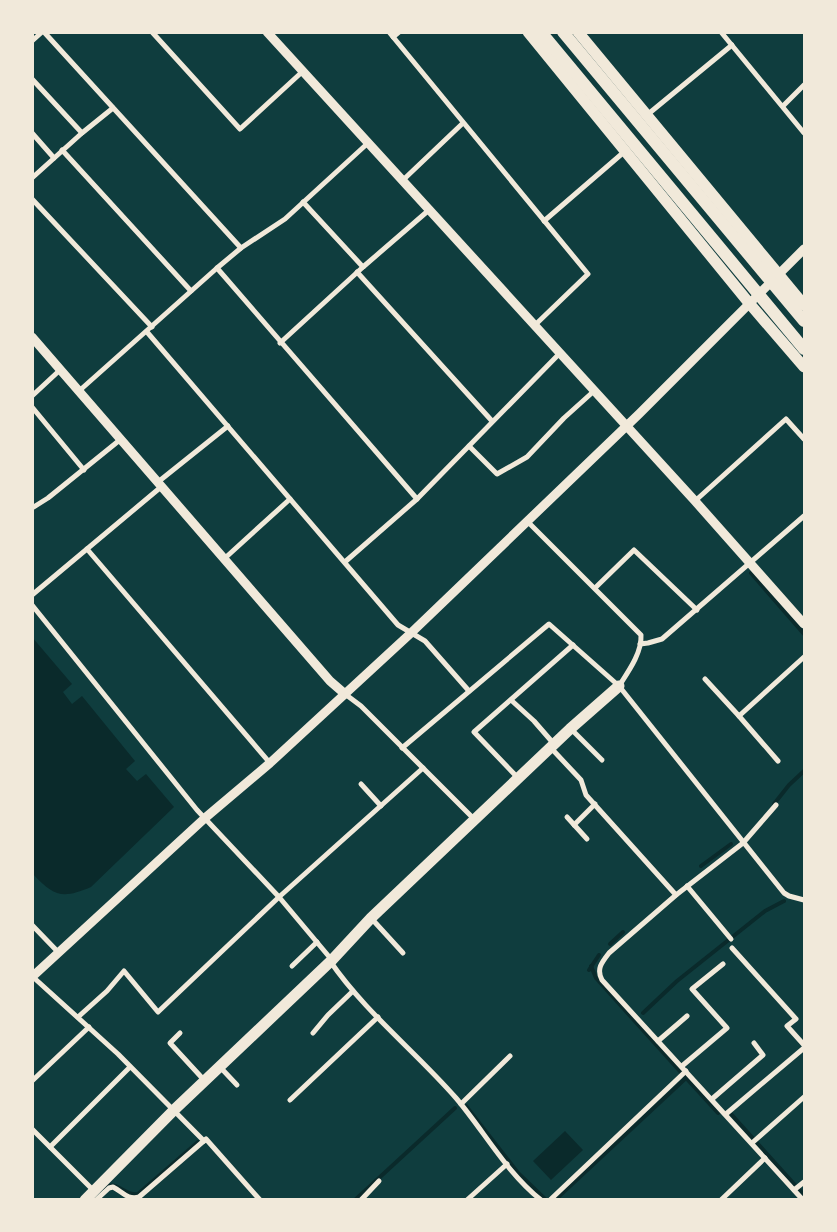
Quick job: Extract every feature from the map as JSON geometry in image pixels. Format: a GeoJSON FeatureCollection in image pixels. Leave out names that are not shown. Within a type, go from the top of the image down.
{"type":"FeatureCollection","features":[{"type":"Feature","properties":{"kind":"highway"},"geometry":{"type":"LineString","coordinates":[[541,32],[804,349]]}},
{"type":"Feature","properties":{"kind":"highway"},"geometry":{"type":"LineString","coordinates":[[564,32],[804,321]]}},
{"type":"Feature","properties":{"kind":"main road"},"geometry":{"type":"LineString","coordinates":[[528,32],[624,152],[804,367]]}},
{"type":"Feature","properties":{"kind":"main road"},"geometry":{"type":"LineString","coordinates":[[578,32],[804,305]]}},
{"type":"Feature","properties":{"kind":"main road"},"geometry":{"type":"LineString","coordinates":[[92,1197],[174,1110],[331,960],[371,918],[570,729],[619,686]]}},
{"type":"Feature","properties":{"kind":"street"},"geometry":{"type":"LineString","coordinates":[[32,41],[43,32],[241,248]]}},
{"type":"Feature","properties":{"kind":"street"},"geometry":{"type":"LineString","coordinates":[[152,32],[240,129],[302,72]]}},
{"type":"Feature","properties":{"kind":"street"},"geometry":{"type":"LineString","coordinates":[[267,32],[695,501],[804,624]]}},
{"type":"Feature","properties":{"kind":"street"},"geometry":{"type":"LineString","coordinates":[[388,32],[588,274],[534,326]]}},
{"type":"Feature","properties":{"kind":"street"},"geometry":{"type":"LineString","coordinates":[[393,38],[399,32]]}},
{"type":"Feature","properties":{"kind":"street"},"geometry":{"type":"LineString","coordinates":[[721,32],[804,133]]}},
{"type":"Feature","properties":{"kind":"street"},"geometry":{"type":"LineString","coordinates":[[646,116],[732,45]]}},
{"type":"Feature","properties":{"kind":"street"},"geometry":{"type":"LineString","coordinates":[[32,79],[82,133]]}},
{"type":"Feature","properties":{"kind":"street"},"geometry":{"type":"LineString","coordinates":[[783,106],[804,85]]}},
{"type":"Feature","properties":{"kind":"street"},"geometry":{"type":"LineString","coordinates":[[32,178],[62,150],[113,108]]}},
{"type":"Feature","properties":{"kind":"street"},"geometry":{"type":"LineString","coordinates":[[402,181],[463,123]]}},
{"type":"Feature","properties":{"kind":"street"},"geometry":{"type":"LineString","coordinates":[[32,133],[54,158]]}},
{"type":"Feature","properties":{"kind":"street"},"geometry":{"type":"LineString","coordinates":[[79,391],[241,248],[285,220],[368,143]]}},
{"type":"Feature","properties":{"kind":"street"},"geometry":{"type":"LineString","coordinates":[[62,150],[191,291]]}},
{"type":"Feature","properties":{"kind":"street"},"geometry":{"type":"LineString","coordinates":[[544,221],[624,152]]}},
{"type":"Feature","properties":{"kind":"street"},"geometry":{"type":"LineString","coordinates":[[32,199],[152,327]]}},
{"type":"Feature","properties":{"kind":"street"},"geometry":{"type":"LineString","coordinates":[[303,202],[362,267]]}},
{"type":"Feature","properties":{"kind":"street"},"geometry":{"type":"LineString","coordinates":[[280,343],[362,267],[428,210]]}},
{"type":"Feature","properties":{"kind":"street"},"geometry":{"type":"LineString","coordinates":[[260,1200],[206,1140],[204,1141],[89,1027],[33,977],[411,633],[626,426],[804,249]]}},
{"type":"Feature","properties":{"kind":"street"},"geometry":{"type":"LineString","coordinates":[[217,268],[417,499]]}},
{"type":"Feature","properties":{"kind":"street"},"geometry":{"type":"LineString","coordinates":[[357,272],[492,421]]}},
{"type":"Feature","properties":{"kind":"street"},"geometry":{"type":"LineString","coordinates":[[147,332],[290,499],[346,561],[398,625],[425,641],[469,691]]}},
{"type":"Feature","properties":{"kind":"street"},"geometry":{"type":"LineString","coordinates":[[32,338],[330,681],[361,706],[475,820]]}},
{"type":"Feature","properties":{"kind":"street"},"geometry":{"type":"LineString","coordinates":[[346,561],[417,499],[560,353]]}},
{"type":"Feature","properties":{"kind":"street"},"geometry":{"type":"LineString","coordinates":[[32,396],[60,370]]}},
{"type":"Feature","properties":{"kind":"street"},"geometry":{"type":"LineString","coordinates":[[469,446],[497,474],[527,457],[564,418],[594,391]]}},
{"type":"Feature","properties":{"kind":"street"},"geometry":{"type":"LineString","coordinates":[[32,406],[84,470]]}},
{"type":"Feature","properties":{"kind":"street"},"geometry":{"type":"LineString","coordinates":[[695,501],[786,418],[804,439]]}},
{"type":"Feature","properties":{"kind":"street"},"geometry":{"type":"LineString","coordinates":[[32,595],[228,426]]}},
{"type":"Feature","properties":{"kind":"street"},"geometry":{"type":"LineString","coordinates":[[32,508],[84,470],[121,439]]}},
{"type":"Feature","properties":{"kind":"street"},"geometry":{"type":"LineString","coordinates":[[224,558],[290,499]]}},
{"type":"Feature","properties":{"kind":"street"},"geometry":{"type":"LineString","coordinates":[[640,644],[662,639],[804,516]]}},
{"type":"Feature","properties":{"kind":"street"},"geometry":{"type":"LineString","coordinates":[[527,520],[639,631],[642,637],[640,644],[632,665],[619,686]]}},
{"type":"Feature","properties":{"kind":"street"},"geometry":{"type":"LineString","coordinates":[[87,549],[270,763]]}},
{"type":"Feature","properties":{"kind":"street"},"geometry":{"type":"LineString","coordinates":[[595,588],[634,550],[697,610]]}},
{"type":"Feature","properties":{"kind":"street"},"geometry":{"type":"LineString","coordinates":[[32,605],[197,810],[280,898],[331,960],[352,991],[461,1104],[507,1164],[541,1200]]}},
{"type":"Feature","properties":{"kind":"street"},"geometry":{"type":"LineString","coordinates":[[402,748],[549,624],[619,686],[784,893],[804,900]]}},
{"type":"Feature","properties":{"kind":"street"},"geometry":{"type":"LineString","coordinates":[[519,778],[474,732],[573,645]]}},
{"type":"Feature","properties":{"kind":"street"},"geometry":{"type":"LineString","coordinates":[[739,716],[804,657]]}},
{"type":"Feature","properties":{"kind":"street"},"geometry":{"type":"LineString","coordinates":[[705,680],[778,761]]}},
{"type":"Feature","properties":{"kind":"street"},"geometry":{"type":"LineString","coordinates":[[511,700],[534,722],[581,780],[586,795],[676,895]]}},
{"type":"Feature","properties":{"kind":"street"},"geometry":{"type":"LineString","coordinates":[[570,729],[602,760]]}},
{"type":"Feature","properties":{"kind":"street"},"geometry":{"type":"LineString","coordinates":[[78,1017],[124,971],[158,1012],[423,768]]}},
{"type":"Feature","properties":{"kind":"street"},"geometry":{"type":"LineString","coordinates":[[361,784],[381,806]]}},
{"type":"Feature","properties":{"kind":"street"},"geometry":{"type":"LineString","coordinates":[[574,825],[595,804]]}},
{"type":"Feature","properties":{"kind":"street"},"geometry":{"type":"LineString","coordinates":[[776,805],[743,843],[676,895],[609,953],[601,963],[599,972],[602,980],[712,1098],[802,1200]]}},
{"type":"Feature","properties":{"kind":"street"},"geometry":{"type":"LineString","coordinates":[[567,816],[587,839]]}},
{"type":"Feature","properties":{"kind":"street"},"geometry":{"type":"LineString","coordinates":[[687,886],[731,940]]}},
{"type":"Feature","properties":{"kind":"street"},"geometry":{"type":"LineString","coordinates":[[371,918],[403,953]]}},
{"type":"Feature","properties":{"kind":"street"},"geometry":{"type":"LineString","coordinates":[[32,925],[59,953]]}},
{"type":"Feature","properties":{"kind":"street"},"geometry":{"type":"LineString","coordinates":[[292,966],[317,942]]}},
{"type":"Feature","properties":{"kind":"street"},"geometry":{"type":"LineString","coordinates":[[726,1114],[804,1047],[787,1026],[796,1019],[732,948]]}},
{"type":"Feature","properties":{"kind":"street"},"geometry":{"type":"LineString","coordinates":[[550,1200],[727,1028],[692,989],[723,964]]}},
{"type":"Feature","properties":{"kind":"street"},"geometry":{"type":"LineString","coordinates":[[313,1033],[328,1014],[352,991]]}},
{"type":"Feature","properties":{"kind":"street"},"geometry":{"type":"LineString","coordinates":[[658,1040],[687,1016]]}},
{"type":"Feature","properties":{"kind":"street"},"geometry":{"type":"LineString","coordinates":[[290,1100],[378,1017]]}},
{"type":"Feature","properties":{"kind":"street"},"geometry":{"type":"LineString","coordinates":[[32,1081],[89,1027]]}},
{"type":"Feature","properties":{"kind":"street"},"geometry":{"type":"LineString","coordinates":[[180,1033],[170,1043],[205,1080]]}},
{"type":"Feature","properties":{"kind":"street"},"geometry":{"type":"LineString","coordinates":[[712,1098],[763,1055],[754,1043]]}},
{"type":"Feature","properties":{"kind":"street"},"geometry":{"type":"LineString","coordinates":[[461,1104],[510,1056]]}},
{"type":"Feature","properties":{"kind":"street"},"geometry":{"type":"LineString","coordinates":[[220,1066],[237,1085]]}},
{"type":"Feature","properties":{"kind":"street"},"geometry":{"type":"LineString","coordinates":[[50,1147],[130,1067]]}},
{"type":"Feature","properties":{"kind":"street"},"geometry":{"type":"LineString","coordinates":[[752,1143],[804,1097]]}},
{"type":"Feature","properties":{"kind":"street"},"geometry":{"type":"LineString","coordinates":[[32,1129],[50,1147],[92,1197],[109,1188],[113,1188],[128,1197],[139,1197],[204,1141]]}},
{"type":"Feature","properties":{"kind":"street"},"geometry":{"type":"LineString","coordinates":[[721,1200],[765,1158]]}},
{"type":"Feature","properties":{"kind":"street"},"geometry":{"type":"LineString","coordinates":[[467,1200],[507,1164]]}},
{"type":"Feature","properties":{"kind":"street"},"geometry":{"type":"LineString","coordinates":[[361,1200],[379,1181]]}},
{"type":"Feature","properties":{"kind":"street"},"geometry":{"type":"LineString","coordinates":[[794,1190],[804,1182]]}},
{"type":"Feature","properties":{"kind":"water"},"geometry":{"type":"Polygon","coordinates":[[[32,637],[72,684],[63,692],[72,704],[82,696],[135,761],[126,769],[137,781],[146,774],[174,807],[91,887],[73,893],[59,894],[40,882],[33,874],[32,637]]]}},
{"type":"Feature","properties":{"kind":"water"},"geometry":{"type":"Polygon","coordinates":[[[565,1131],[583,1150],[551,1180],[533,1161],[565,1131]]]}},
{"type":"Feature","properties":{"kind":"waterway"},"geometry":{"type":"LineString","coordinates":[[751,573],[804,634]]}},
{"type":"Feature","properties":{"kind":"waterway"},"geometry":{"type":"LineString","coordinates":[[774,804],[789,785],[804,771]]}},
{"type":"Feature","properties":{"kind":"waterway"},"geometry":{"type":"LineString","coordinates":[[701,866],[731,844]]}},
{"type":"Feature","properties":{"kind":"waterway"},"geometry":{"type":"LineString","coordinates":[[643,1013],[677,981],[765,911],[784,901]]}},
{"type":"Feature","properties":{"kind":"waterway"},"geometry":{"type":"LineString","coordinates":[[610,944],[623,932]]}},
{"type":"Feature","properties":{"kind":"waterway"},"geometry":{"type":"LineString","coordinates":[[589,970],[599,955]]}},
{"type":"Feature","properties":{"kind":"waterway"},"geometry":{"type":"LineString","coordinates":[[555,1200],[686,1078],[596,978],[591,966]]}},
{"type":"Feature","properties":{"kind":"waterway"},"geometry":{"type":"LineString","coordinates":[[686,1078],[718,1113]]}},
{"type":"Feature","properties":{"kind":"waterway"},"geometry":{"type":"LineString","coordinates":[[466,1106],[518,1173],[546,1200]]}},
{"type":"Feature","properties":{"kind":"waterway"},"geometry":{"type":"LineString","coordinates":[[355,1200],[455,1108]]}},
{"type":"Feature","properties":{"kind":"waterway"},"geometry":{"type":"LineString","coordinates":[[731,1114],[804,1195]]}},
{"type":"Feature","properties":{"kind":"waterway"},"geometry":{"type":"LineString","coordinates":[[104,1188],[113,1186],[129,1193],[138,1194],[198,1142]]}}]}
